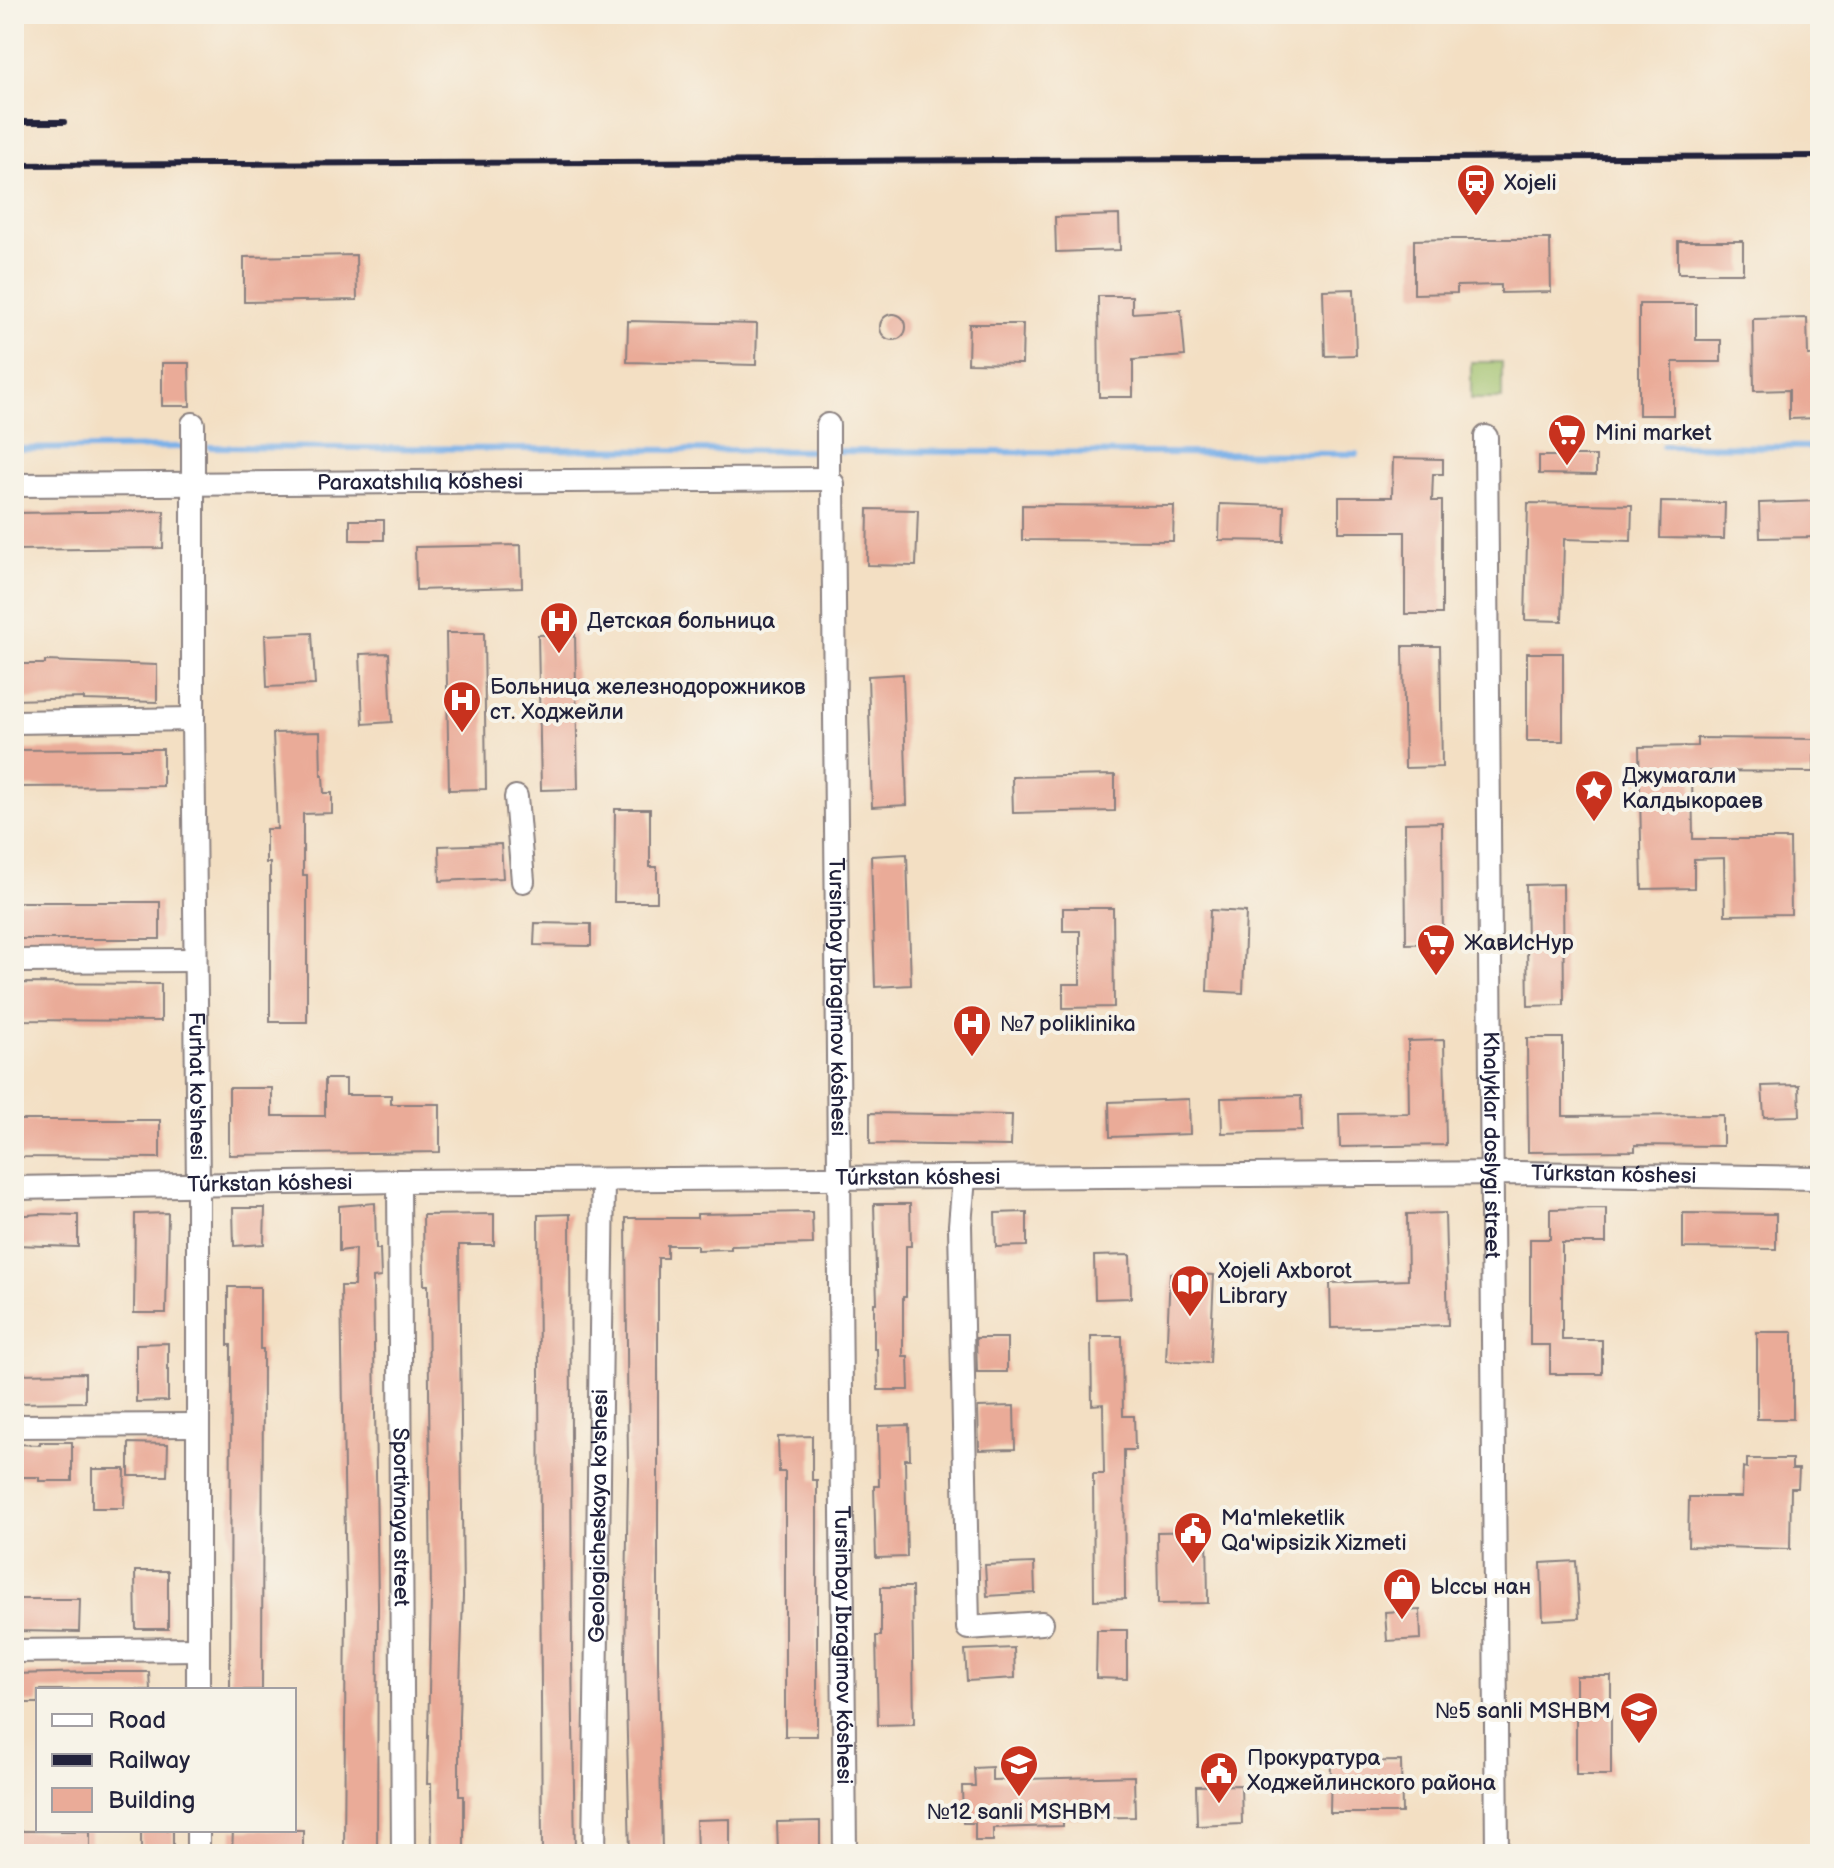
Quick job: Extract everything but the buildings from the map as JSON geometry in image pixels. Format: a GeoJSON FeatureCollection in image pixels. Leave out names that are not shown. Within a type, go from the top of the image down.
{"type":"FeatureCollection","features":[{"type":"Feature","properties":{"kind":"street","name":"Furhat ko'shesi"},"geometry":{"type":"LineString","coordinates":[[193,424],[198,1688]]}},
{"type":"Feature","properties":{"kind":"street","name":"Tursinbay Ibragimov kóshesi"},"geometry":{"type":"LineString","coordinates":[[828,425],[828,479],[833,484],[845,1854]]}},
{"type":"Feature","properties":{"kind":"street","name":"Khalyklar doslygi street"},"geometry":{"type":"LineString","coordinates":[[1486,437],[1497,1854]]}},
{"type":"Feature","properties":{"kind":"street","name":"Paraxatshılıq kóshesi"},"geometry":{"type":"LineString","coordinates":[[14,485],[828,479]]}},
{"type":"Feature","properties":{"kind":"street"},"geometry":{"type":"LineString","coordinates":[[14,722],[193,719]]}},
{"type":"Feature","properties":{"kind":"street"},"geometry":{"type":"LineString","coordinates":[[516,797],[523,881]]}},
{"type":"Feature","properties":{"kind":"street"},"geometry":{"type":"LineString","coordinates":[[14,961],[194,960]]}},
{"type":"Feature","properties":{"kind":"street","name":"Túrkstan kóshesi"},"geometry":{"type":"LineString","coordinates":[[14,1188],[399,1181],[1492,1173],[1820,1178]]}},
{"type":"Feature","properties":{"kind":"street"},"geometry":{"type":"LineString","coordinates":[[964,1178],[960,1225],[968,1628],[1042,1623]]}},
{"type":"Feature","properties":{"kind":"street","name":"Geologicheskaya ko'shesi"},"geometry":{"type":"LineString","coordinates":[[594,1854],[603,1180]]}},
{"type":"Feature","properties":{"kind":"street","name":"Sportivnaya street"},"geometry":{"type":"LineString","coordinates":[[399,1181],[403,1854]]}},
{"type":"Feature","properties":{"kind":"street"},"geometry":{"type":"LineString","coordinates":[[14,1426],[197,1425]]}},
{"type":"Feature","properties":{"kind":"street"},"geometry":{"type":"LineString","coordinates":[[14,1651],[198,1649]]}},
{"type":"Feature","properties":{"kind":"street"},"geometry":{"type":"LineString","coordinates":[[198,1832],[198,1854]]}},
{"type":"Feature","properties":{"kind":"green space"},"geometry":{"type":"Polygon","coordinates":[[[1471,362],[1502,362],[1502,399],[1471,399],[1471,362]]]}},
{"type":"Feature","properties":{"kind":"waterway"},"geometry":{"type":"LineString","coordinates":[[1663,446],[1820,447]]}},
{"type":"Feature","properties":{"kind":"waterway"},"geometry":{"type":"LineString","coordinates":[[14,449],[181,447]]}},
{"type":"Feature","properties":{"kind":"waterway"},"geometry":{"type":"LineString","coordinates":[[210,447],[822,451]]}},
{"type":"Feature","properties":{"kind":"waterway"},"geometry":{"type":"LineString","coordinates":[[834,451],[1356,454]]}},
{"type":"Feature","properties":{"kind":"railway"},"geometry":{"type":"LineString","coordinates":[[14,122],[64,122]]}},
{"type":"Feature","properties":{"kind":"railway"},"geometry":{"type":"LineString","coordinates":[[14,165],[1820,156]]}},
{"type":"Feature","properties":{"kind":"place","name":"Xojeli"},"geometry":{"type":"Point","coordinates":[1476,217]}},
{"type":"Feature","properties":{"kind":"place","name":"Mini market"},"geometry":{"type":"Point","coordinates":[1567,467]}},
{"type":"Feature","properties":{"kind":"place","name":"Детская больница"},"geometry":{"type":"Point","coordinates":[559,655]}},
{"type":"Feature","properties":{"kind":"place","name":"Больница железнодорожников ст. Ходжейли"},"geometry":{"type":"Point","coordinates":[462,734]}},
{"type":"Feature","properties":{"kind":"place","name":"Джумагали Калдыкораев"},"geometry":{"type":"Point","coordinates":[1594,823]}},
{"type":"Feature","properties":{"kind":"place","name":"ЖавИсНур"},"geometry":{"type":"Point","coordinates":[1436,977]}},
{"type":"Feature","properties":{"kind":"place","name":"№7 poliklinika"},"geometry":{"type":"Point","coordinates":[972,1058]}},
{"type":"Feature","properties":{"kind":"place","name":"Xojeli Axborot Library"},"geometry":{"type":"Point","coordinates":[1190,1318]}},
{"type":"Feature","properties":{"kind":"place","name":"Ma'mleketlik Qa'wipsizik Xizmeti"},"geometry":{"type":"Point","coordinates":[1193,1565]}},
{"type":"Feature","properties":{"kind":"place","name":"Ыссы нан"},"geometry":{"type":"Point","coordinates":[1402,1621]}},
{"type":"Feature","properties":{"kind":"place","name":"№5 sanli MSHBM"},"geometry":{"type":"Point","coordinates":[1639,1745]}},
{"type":"Feature","properties":{"kind":"place","name":"№12 sanli MSHBM"},"geometry":{"type":"Point","coordinates":[1019,1798]}},
{"type":"Feature","properties":{"kind":"place","name":"Прокуратура Ходжейлинского района"},"geometry":{"type":"Point","coordinates":[1219,1805]}}]}
